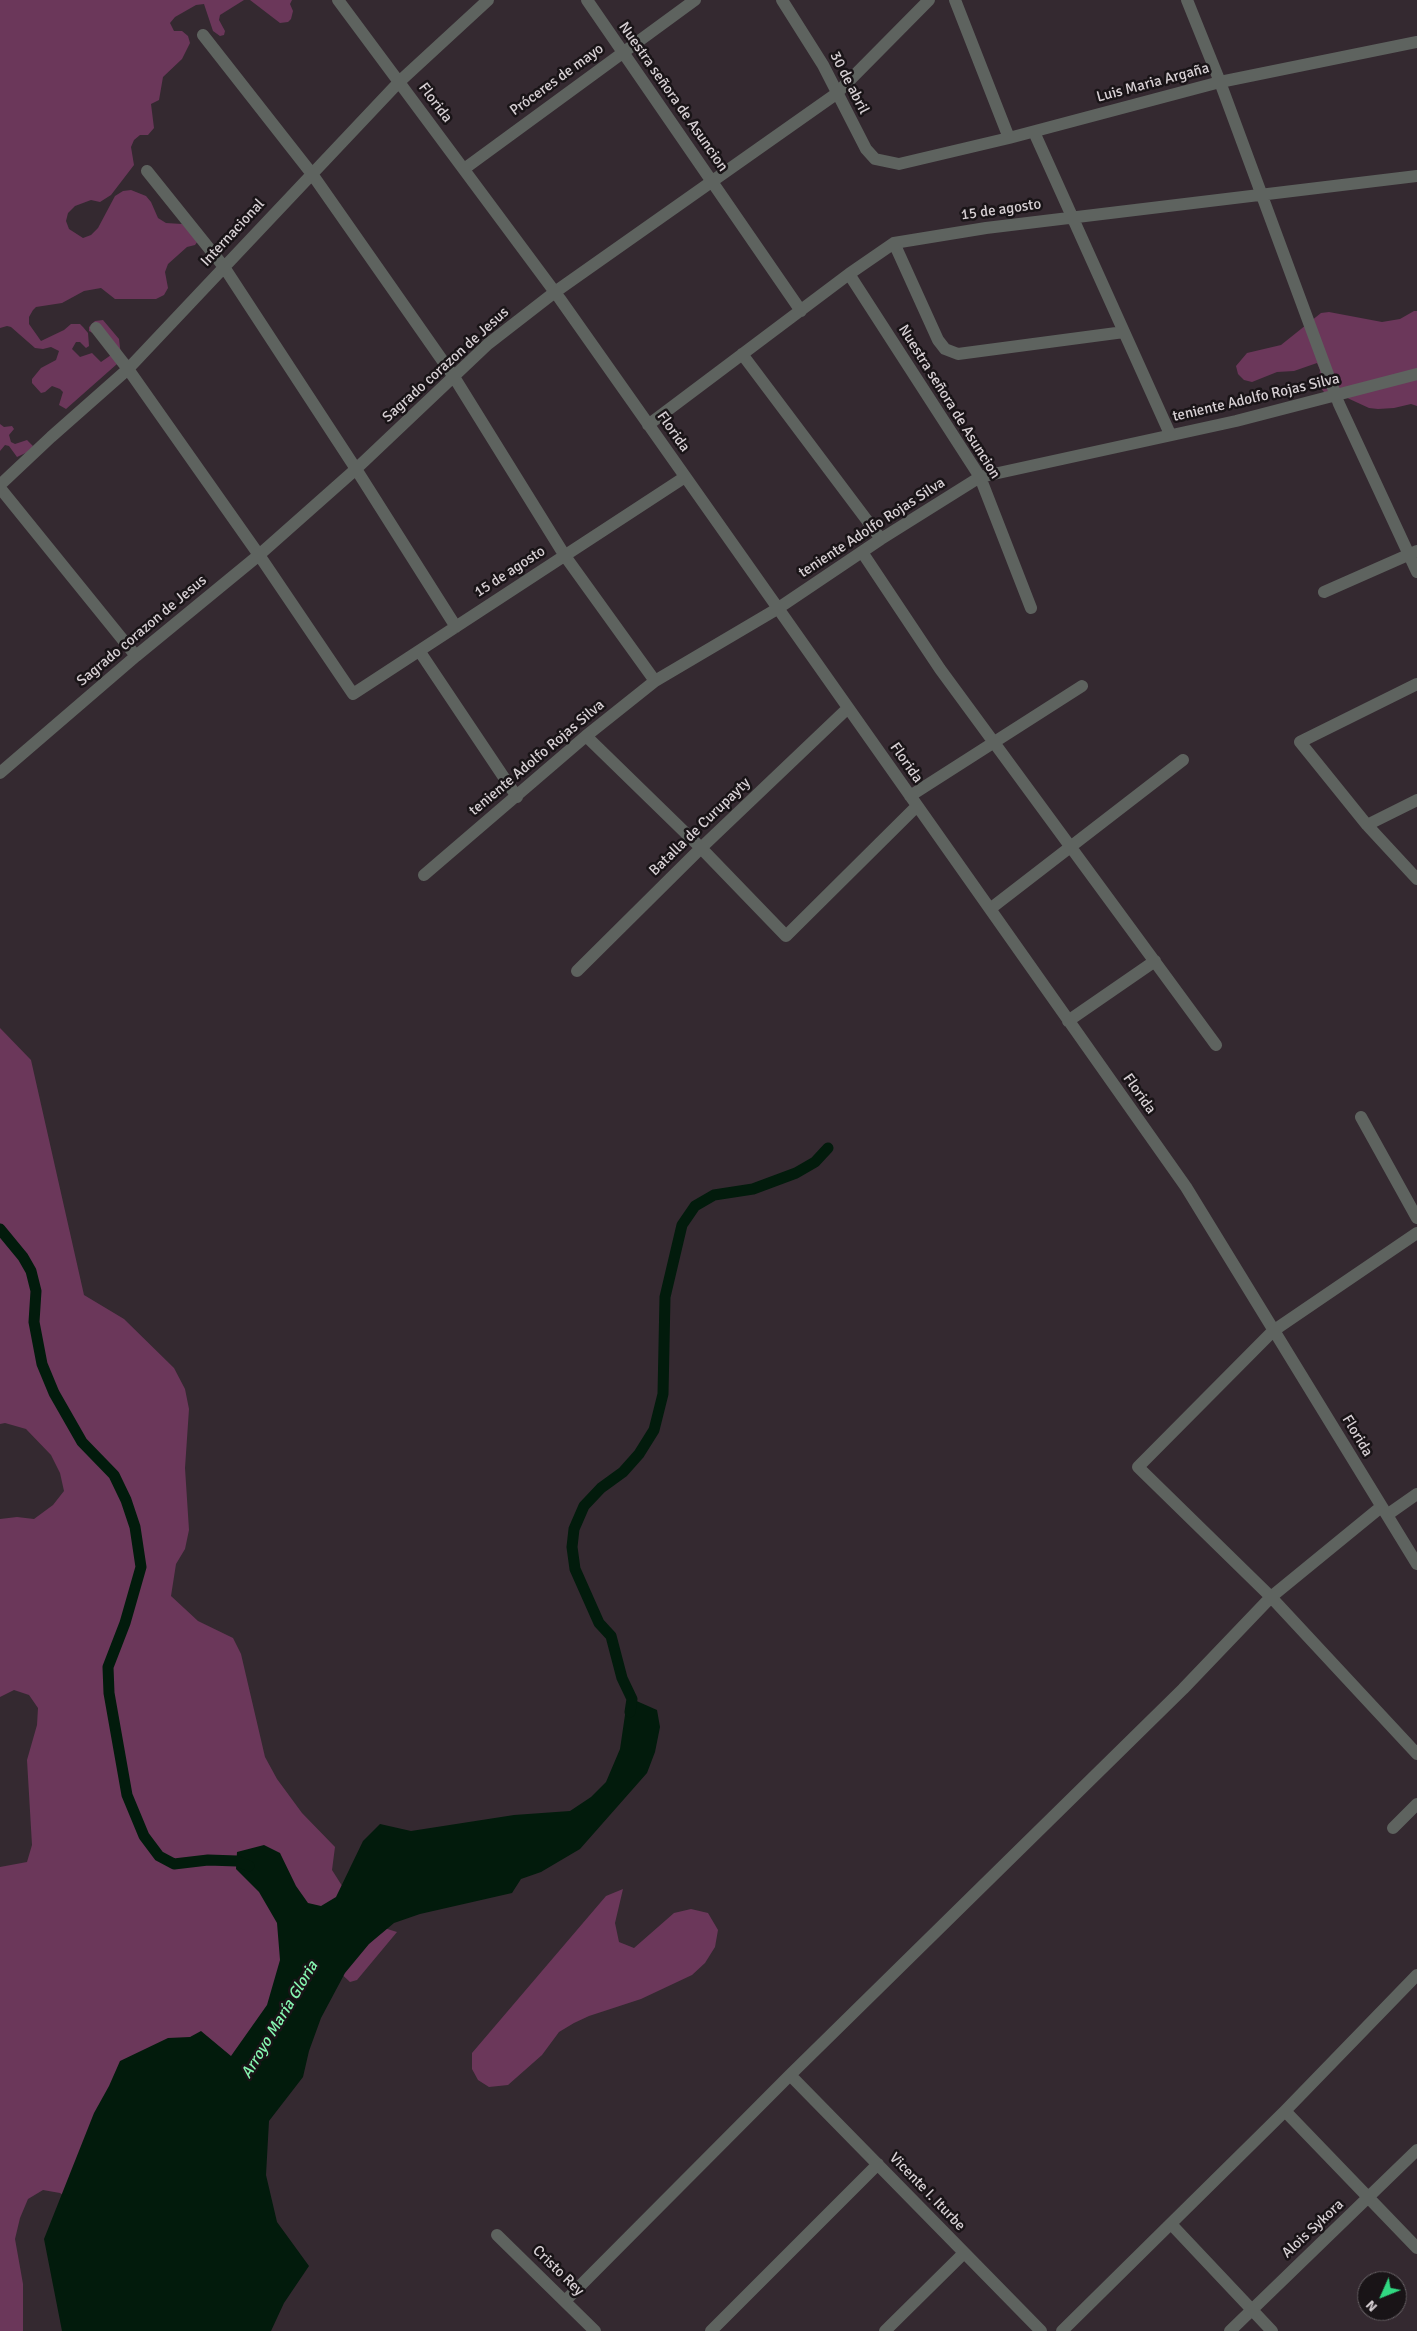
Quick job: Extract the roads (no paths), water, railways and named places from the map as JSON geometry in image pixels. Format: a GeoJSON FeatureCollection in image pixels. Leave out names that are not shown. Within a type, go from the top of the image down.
{"type":"FeatureCollection","features":[{"type":"Feature","properties":{"kind":"street","name":"Florida"},"geometry":{"type":"LineString","coordinates":[[338,0],[555,292],[1186,1187],[1417,1564]]}},
{"type":"Feature","properties":{"kind":"street","name":"Internacional"},"geometry":{"type":"LineString","coordinates":[[0,487],[51,436],[128,369],[399,82],[488,0]]}},
{"type":"Feature","properties":{"kind":"street","name":"Nuestra señora de Asuncion"},"geometry":{"type":"LineString","coordinates":[[586,0],[801,311]]}},
{"type":"Feature","properties":{"kind":"street","name":"Próceres de mayo"},"geometry":{"type":"LineString","coordinates":[[464,169],[695,0]]}},
{"type":"Feature","properties":{"kind":"street","name":"30 de abril"},"geometry":{"type":"LineString","coordinates":[[782,0],[822,65],[866,149],[875,159],[899,164]]}},
{"type":"Feature","properties":{"kind":"street","name":"Sagrado corazon de Jesus"},"geometry":{"type":"LineString","coordinates":[[0,773],[136,656],[260,555],[356,469],[488,344],[555,292],[711,180],[836,94],[928,0]]}},
{"type":"Feature","properties":{"kind":"street"},"geometry":{"type":"LineString","coordinates":[[955,0],[1009,138]]}},
{"type":"Feature","properties":{"kind":"street"},"geometry":{"type":"LineString","coordinates":[[1186,0],[1220,82],[1336,396],[1413,554],[1417,572]]}},
{"type":"Feature","properties":{"kind":"street"},"geometry":{"type":"LineString","coordinates":[[203,35],[312,174],[454,377],[565,556],[655,681]]}},
{"type":"Feature","properties":{"kind":"street","name":"Luis Maria Argaña"},"geometry":{"type":"LineString","coordinates":[[899,164],[1034,132],[1220,82],[1417,42]]}},
{"type":"Feature","properties":{"kind":"street"},"geometry":{"type":"LineString","coordinates":[[1034,132],[1170,434]]}},
{"type":"Feature","properties":{"kind":"street"},"geometry":{"type":"LineString","coordinates":[[147,171],[224,267],[356,469],[456,627]]}},
{"type":"Feature","properties":{"kind":"street","name":"15 de agosto"},"geometry":{"type":"LineString","coordinates":[[648,425],[849,274],[894,243],[986,228],[1417,176]]}},
{"type":"Feature","properties":{"kind":"street"},"geometry":{"type":"LineString","coordinates":[[894,243],[938,340],[945,349],[958,354],[1124,332]]}},
{"type":"Feature","properties":{"kind":"street","name":"Nuestra señora de Asuncion"},"geometry":{"type":"LineString","coordinates":[[849,274],[980,477],[1031,608]]}},
{"type":"Feature","properties":{"kind":"street"},"geometry":{"type":"LineString","coordinates":[[96,328],[128,369],[260,555]]}},
{"type":"Feature","properties":{"kind":"street"},"geometry":{"type":"LineString","coordinates":[[742,354],[881,539]]}},
{"type":"Feature","properties":{"kind":"street","name":"teniente Adolfo Rojas Silva"},"geometry":{"type":"LineString","coordinates":[[424,875],[586,736],[655,681],[777,608],[881,539],[980,477],[1336,396],[1417,374]]}},
{"type":"Feature","properties":{"kind":"street","name":"15 de agosto"},"geometry":{"type":"LineString","coordinates":[[260,555],[353,694],[420,652],[684,477]]}},
{"type":"Feature","properties":{"kind":"street"},"geometry":{"type":"LineString","coordinates":[[0,487],[136,656]]}},
{"type":"Feature","properties":{"kind":"street"},"geometry":{"type":"LineString","coordinates":[[862,552],[940,669],[1216,1044]]}},
{"type":"Feature","properties":{"kind":"street"},"geometry":{"type":"LineString","coordinates":[[1324,592],[1413,554]]}},
{"type":"Feature","properties":{"kind":"street"},"geometry":{"type":"LineString","coordinates":[[420,652],[517,797]]}},
{"type":"Feature","properties":{"kind":"street"},"geometry":{"type":"LineString","coordinates":[[1417,684],[1300,742],[1367,825],[1417,879]]}},
{"type":"Feature","properties":{"kind":"street"},"geometry":{"type":"LineString","coordinates":[[586,736],[701,848],[786,936],[913,801],[994,742],[1082,686]]}},
{"type":"Feature","properties":{"kind":"street","name":"Batalla de Curupayty"},"geometry":{"type":"LineString","coordinates":[[578,971],[701,848],[848,708]]}},
{"type":"Feature","properties":{"kind":"street"},"geometry":{"type":"LineString","coordinates":[[990,909],[1183,760]]}},
{"type":"Feature","properties":{"kind":"street"},"geometry":{"type":"LineString","coordinates":[[1367,825],[1417,800]]}},
{"type":"Feature","properties":{"kind":"street"},"geometry":{"type":"LineString","coordinates":[[1068,1021],[1156,962]]}},
{"type":"Feature","properties":{"kind":"street"},"geometry":{"type":"LineString","coordinates":[[1362,1117],[1417,1218]]}},
{"type":"Feature","properties":{"kind":"street"},"geometry":{"type":"LineString","coordinates":[[1417,1233],[1273,1331],[1138,1467],[1271,1597],[1417,1754]]}},
{"type":"Feature","properties":{"kind":"street"},"geometry":{"type":"LineString","coordinates":[[566,2300],[790,2075],[1183,1689],[1271,1597],[1384,1511],[1417,1494]]}},
{"type":"Feature","properties":{"kind":"street"},"geometry":{"type":"LineString","coordinates":[[1393,1828],[1417,1804]]}},
{"type":"Feature","properties":{"kind":"street"},"geometry":{"type":"LineString","coordinates":[[1062,2331],[1285,2111],[1417,1975]]}},
{"type":"Feature","properties":{"kind":"street","name":"Vicente I. Iturbe"},"geometry":{"type":"LineString","coordinates":[[790,2075],[1041,2331]]}},
{"type":"Feature","properties":{"kind":"street"},"geometry":{"type":"LineString","coordinates":[[1285,2111],[1417,2248]]}},
{"type":"Feature","properties":{"kind":"street","name":"Alois Sykora"},"geometry":{"type":"LineString","coordinates":[[1230,2331],[1417,2150]]}},
{"type":"Feature","properties":{"kind":"street"},"geometry":{"type":"LineString","coordinates":[[711,2331],[878,2164]]}},
{"type":"Feature","properties":{"kind":"street"},"geometry":{"type":"LineString","coordinates":[[1171,2224],[1272,2331]]}},
{"type":"Feature","properties":{"kind":"street","name":"Cristo Rey"},"geometry":{"type":"LineString","coordinates":[[498,2235],[566,2300],[595,2331]]}},
{"type":"Feature","properties":{"kind":"street"},"geometry":{"type":"LineString","coordinates":[[885,2331],[964,2253]]}},
{"type":"Feature","properties":{"kind":"water"},"geometry":{"type":"Polygon","coordinates":[[[632,1699],[657,1710],[660,1727],[655,1752],[647,1773],[580,1849],[541,1872],[521,1879],[512,1893],[420,1914],[394,1923],[369,1944],[345,1973],[321,2018],[309,2051],[303,2077],[269,2121],[266,2175],[277,2222],[309,2266],[284,2303],[271,2331],[62,2331],[44,2239],[94,2113],[120,2061],[168,2038],[190,2037],[201,2031],[231,2056],[267,2005],[280,1960],[277,1923],[259,1892],[236,1869],[237,1852],[264,1845],[280,1853],[296,1886],[308,1903],[321,1906],[336,1897],[363,1841],[380,1824],[411,1831],[514,1815],[570,1811],[591,1797],[606,1782],[620,1749],[625,1715],[632,1699]]]}},
{"type":"Feature","properties":{"kind":"waterway"},"geometry":{"type":"LineString","coordinates":[[630,1712],[632,1699],[622,1678],[611,1636],[599,1623],[575,1569],[572,1547],[574,1529],[584,1506],[601,1488],[623,1472],[639,1454],[654,1430],[663,1394],[665,1297],[682,1225],[695,1206],[714,1195],[753,1189],[796,1173],[815,1162],[828,1148]]}},
{"type":"Feature","properties":{"kind":"waterway","name":"Arroyo María Gloria"},"geometry":{"type":"LineString","coordinates":[[0,1229],[23,1257],[31,1271],[36,1291],[34,1322],[42,1364],[54,1393],[82,1442],[114,1475],[126,1500],[135,1527],[141,1567],[125,1623],[108,1667],[109,1693],[127,1795],[144,1836],[159,1856],[174,1864],[208,1860],[237,1861],[249,1866]]}}]}
